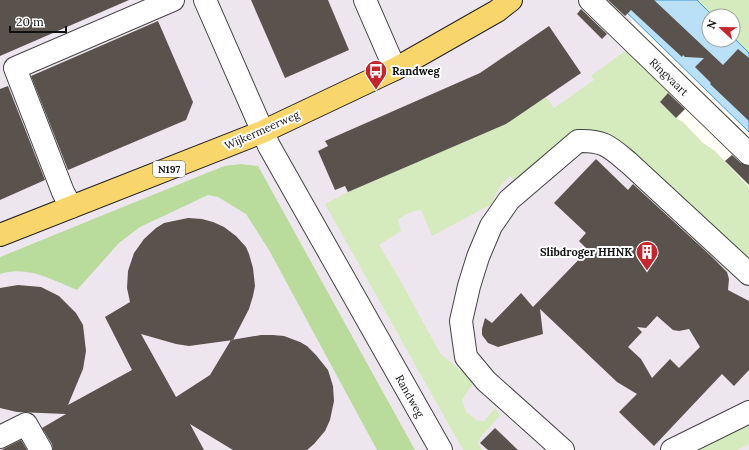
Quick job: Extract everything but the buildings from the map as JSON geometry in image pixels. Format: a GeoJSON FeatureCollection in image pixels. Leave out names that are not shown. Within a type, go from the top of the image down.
{"type":"FeatureCollection","features":[{"type":"Feature","properties":{"kind":"main road","name":"Wijkermeerweg"},"geometry":{"type":"LineString","coordinates":[[0,235],[262,132],[395,69],[449,39],[512,0]]}},
{"type":"Feature","properties":{"kind":"street"},"geometry":{"type":"LineString","coordinates":[[71,207],[63,192],[14,68],[173,0]]}},
{"type":"Feature","properties":{"kind":"street","name":"Randweg"},"geometry":{"type":"LineString","coordinates":[[205,0],[262,132],[273,153],[441,450]]}},
{"type":"Feature","properties":{"kind":"street"},"geometry":{"type":"LineString","coordinates":[[365,0],[395,69]]}},
{"type":"Feature","properties":{"kind":"street","name":"Ringvaart"},"geometry":{"type":"LineString","coordinates":[[590,0],[749,154]]}},
{"type":"Feature","properties":{"kind":"street"},"geometry":{"type":"LineString","coordinates":[[564,450],[486,381],[466,357],[461,321],[468,286],[478,257],[492,226],[509,200],[578,141],[593,140],[609,146],[629,163],[749,274]]}},
{"type":"Feature","properties":{"kind":"street"},"geometry":{"type":"LineString","coordinates":[[672,450],[749,412]]}},
{"type":"Feature","properties":{"kind":"street"},"geometry":{"type":"LineString","coordinates":[[0,437],[26,424],[41,450]]}},
{"type":"Feature","properties":{"kind":"shaded area"},"geometry":{"type":"Polygon","coordinates":[[[0,0],[624,0],[662,111],[749,190],[749,450],[0,450],[0,0]]]}},
{"type":"Feature","properties":{"kind":"green space"},"geometry":{"type":"Polygon","coordinates":[[[697,0],[749,0],[749,53],[741,45],[741,8],[705,8],[697,0]]]}},
{"type":"Feature","properties":{"kind":"green space"},"geometry":{"type":"Polygon","coordinates":[[[633,45],[668,86],[669,93],[660,102],[676,118],[683,122],[703,143],[715,151],[749,187],[749,269],[610,136],[518,183],[510,176],[499,188],[492,204],[432,236],[421,210],[403,216],[398,220],[401,231],[379,245],[440,353],[474,382],[462,400],[466,412],[478,421],[484,421],[495,408],[500,415],[480,438],[478,443],[482,450],[463,450],[325,204],[348,192],[507,123],[546,97],[554,108],[594,80],[591,76],[633,45]]]}},
{"type":"Feature","properties":{"kind":"green space"},"geometry":{"type":"Polygon","coordinates":[[[241,164],[258,166],[415,450],[377,450],[269,250],[246,214],[218,197],[208,195],[140,227],[119,243],[77,290],[30,272],[20,271],[0,274],[0,257],[224,166],[241,164]]]}},
{"type":"Feature","properties":{"kind":"green space"},"geometry":{"type":"Polygon","coordinates":[[[749,421],[749,444],[737,450],[698,450],[749,421]]]}},
{"type":"Feature","properties":{"kind":"water"},"geometry":{"type":"Polygon","coordinates":[[[614,0],[697,0],[705,8],[701,8],[701,48],[741,48],[741,45],[749,53],[749,132],[614,0]]]}},
{"type":"Feature","properties":{"kind":"place","name":"Randweg"},"geometry":{"type":"Point","coordinates":[376,90]}},
{"type":"Feature","properties":{"kind":"place","name":"Slibdroger HHNK"},"geometry":{"type":"Point","coordinates":[647,272]}}]}
